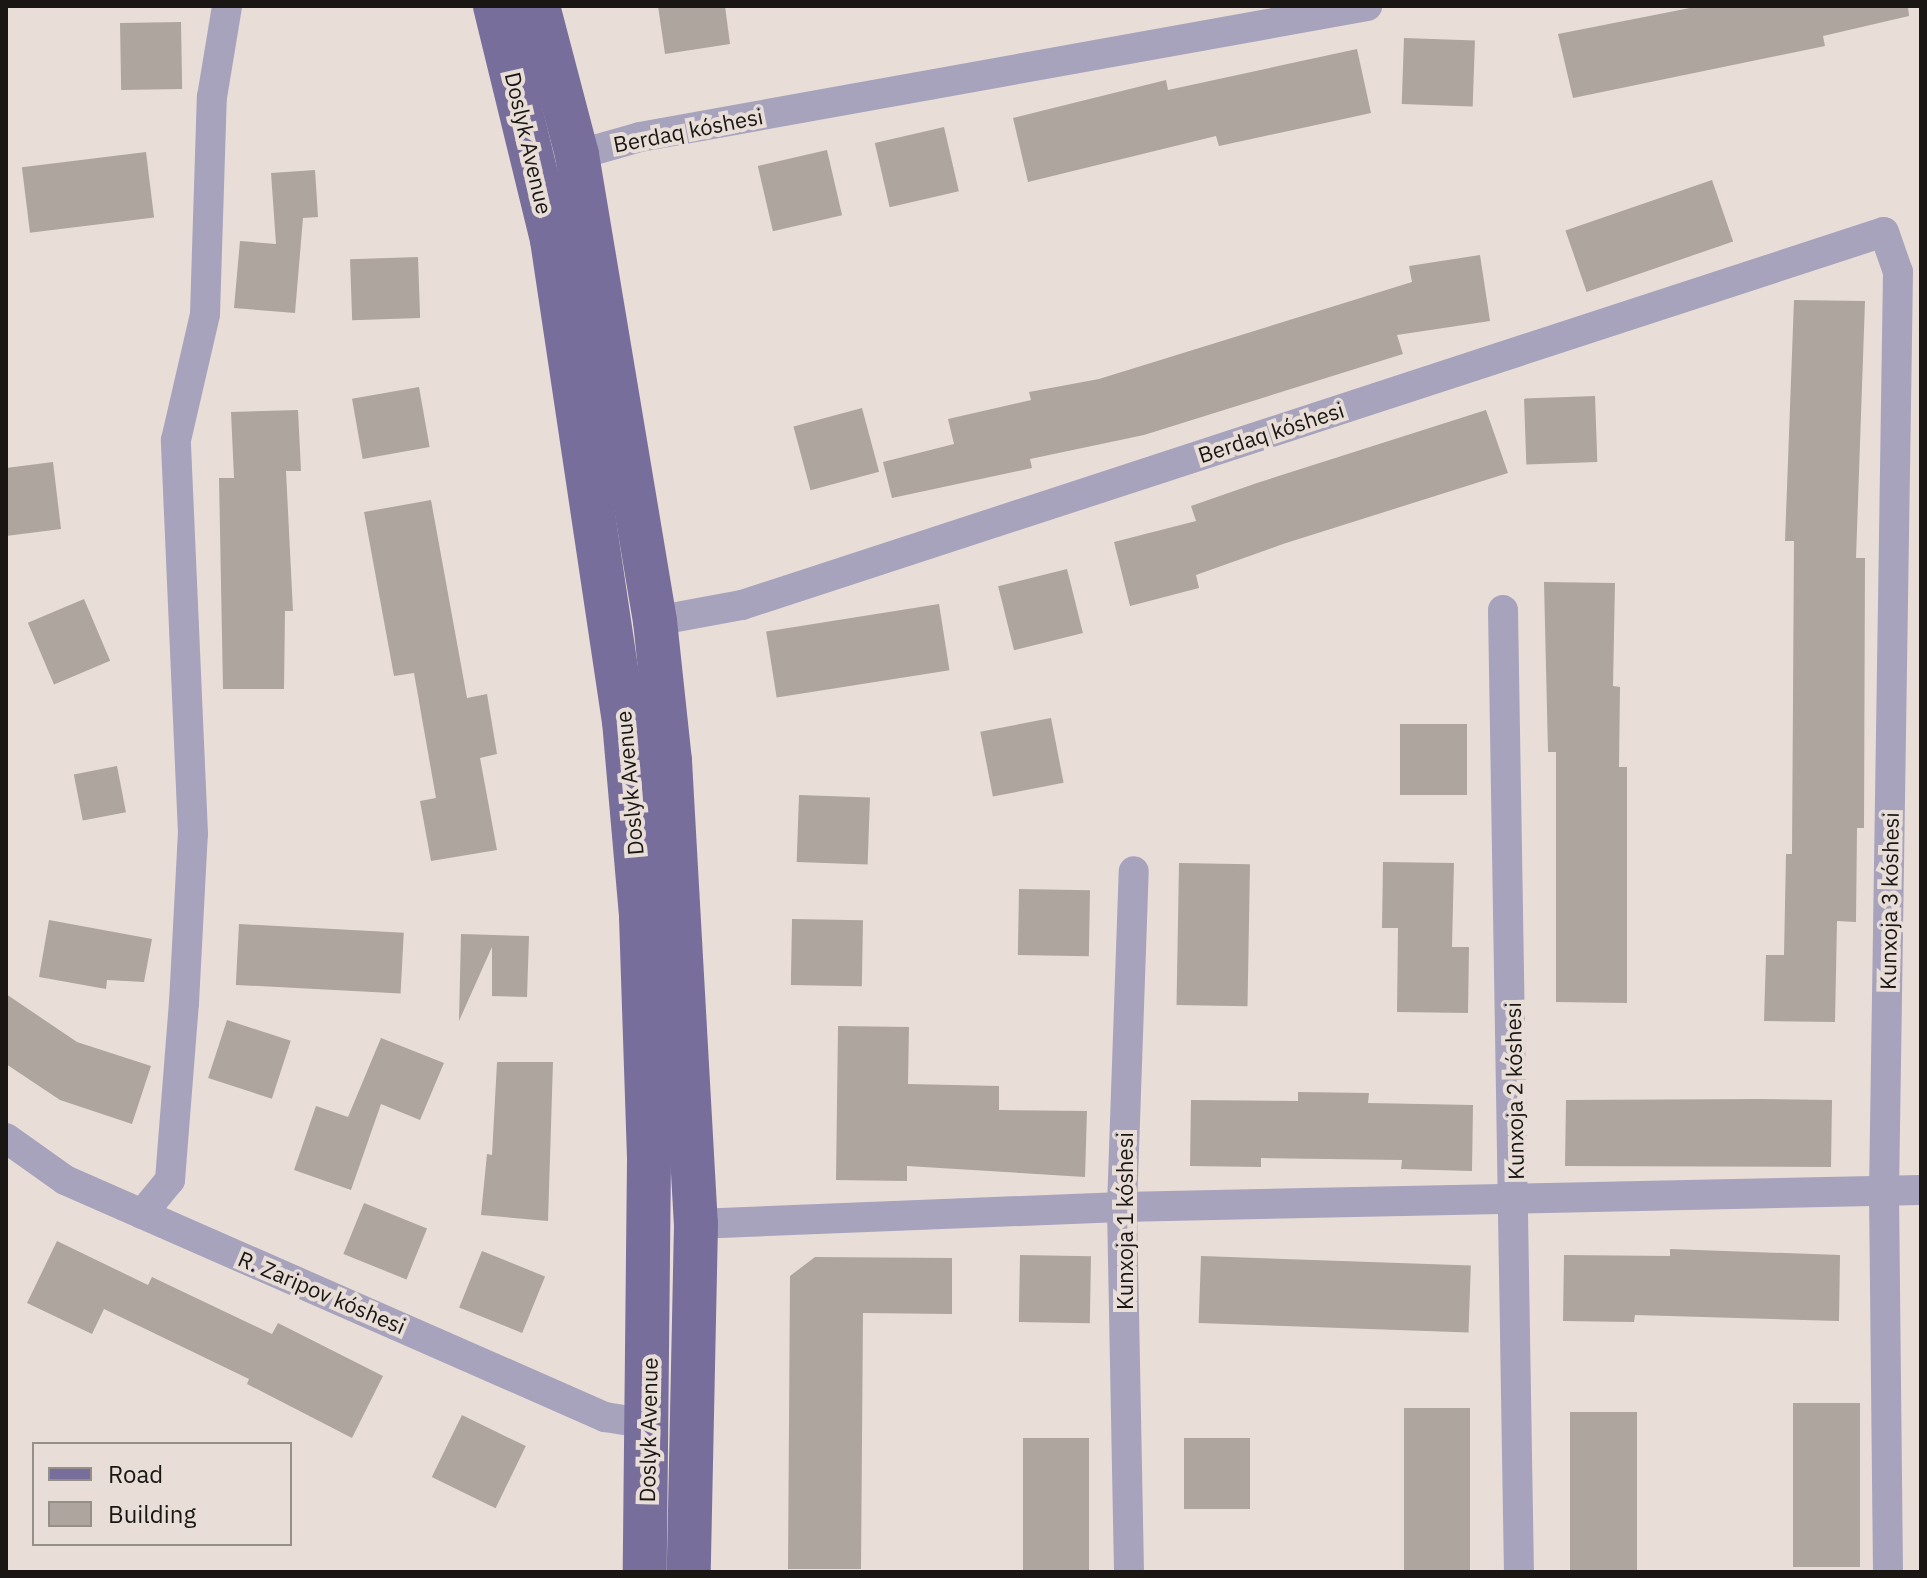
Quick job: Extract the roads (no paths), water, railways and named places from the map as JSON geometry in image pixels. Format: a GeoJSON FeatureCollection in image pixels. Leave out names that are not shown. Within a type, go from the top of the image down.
{"type":"FeatureCollection","features":[{"type":"Feature","properties":{"kind":"main road","name":"Doslyk Avenue"},"geometry":{"type":"LineString","coordinates":[[495,6],[552,240],[624,721],[642,932],[648,1424],[645,1572]]}},
{"type":"Feature","properties":{"kind":"main road","name":"Doslyk Avenue"},"geometry":{"type":"LineString","coordinates":[[538,6],[577,155],[655,621],[676,839],[696,1224],[689,1572]]}},
{"type":"Feature","properties":{"kind":"street"},"geometry":{"type":"LineString","coordinates":[[142,1214],[170,1180],[184,1003],[193,834],[176,440],[205,314],[212,97],[227,6]]}},
{"type":"Feature","properties":{"kind":"street","name":"Berdaq kóshesi"},"geometry":{"type":"LineString","coordinates":[[577,155],[640,137],[1367,6]]}},
{"type":"Feature","properties":{"kind":"street","name":"Berdaq kóshesi"},"geometry":{"type":"LineString","coordinates":[[655,621],[742,605],[1884,232]]}},
{"type":"Feature","properties":{"kind":"street","name":"Kunxoja 3 kóshesi"},"geometry":{"type":"LineString","coordinates":[[1884,232],[1898,272],[1884,1191],[1888,1572]]}},
{"type":"Feature","properties":{"kind":"street","name":"Kunxoja 2 kóshesi"},"geometry":{"type":"LineString","coordinates":[[1503,610],[1517,1198],[1519,1572]]}},
{"type":"Feature","properties":{"kind":"street","name":"Kunxoja 1 kóshesi"},"geometry":{"type":"LineString","coordinates":[[1129,1572],[1122,1207],[1134,871]]}},
{"type":"Feature","properties":{"kind":"street","name":"R. Zaripov kóshesi"},"geometry":{"type":"LineString","coordinates":[[6,1138],[65,1180],[605,1417],[648,1424]]}},
{"type":"Feature","properties":{"kind":"street"},"geometry":{"type":"LineString","coordinates":[[696,1224],[1122,1207],[1921,1190]]}}]}
